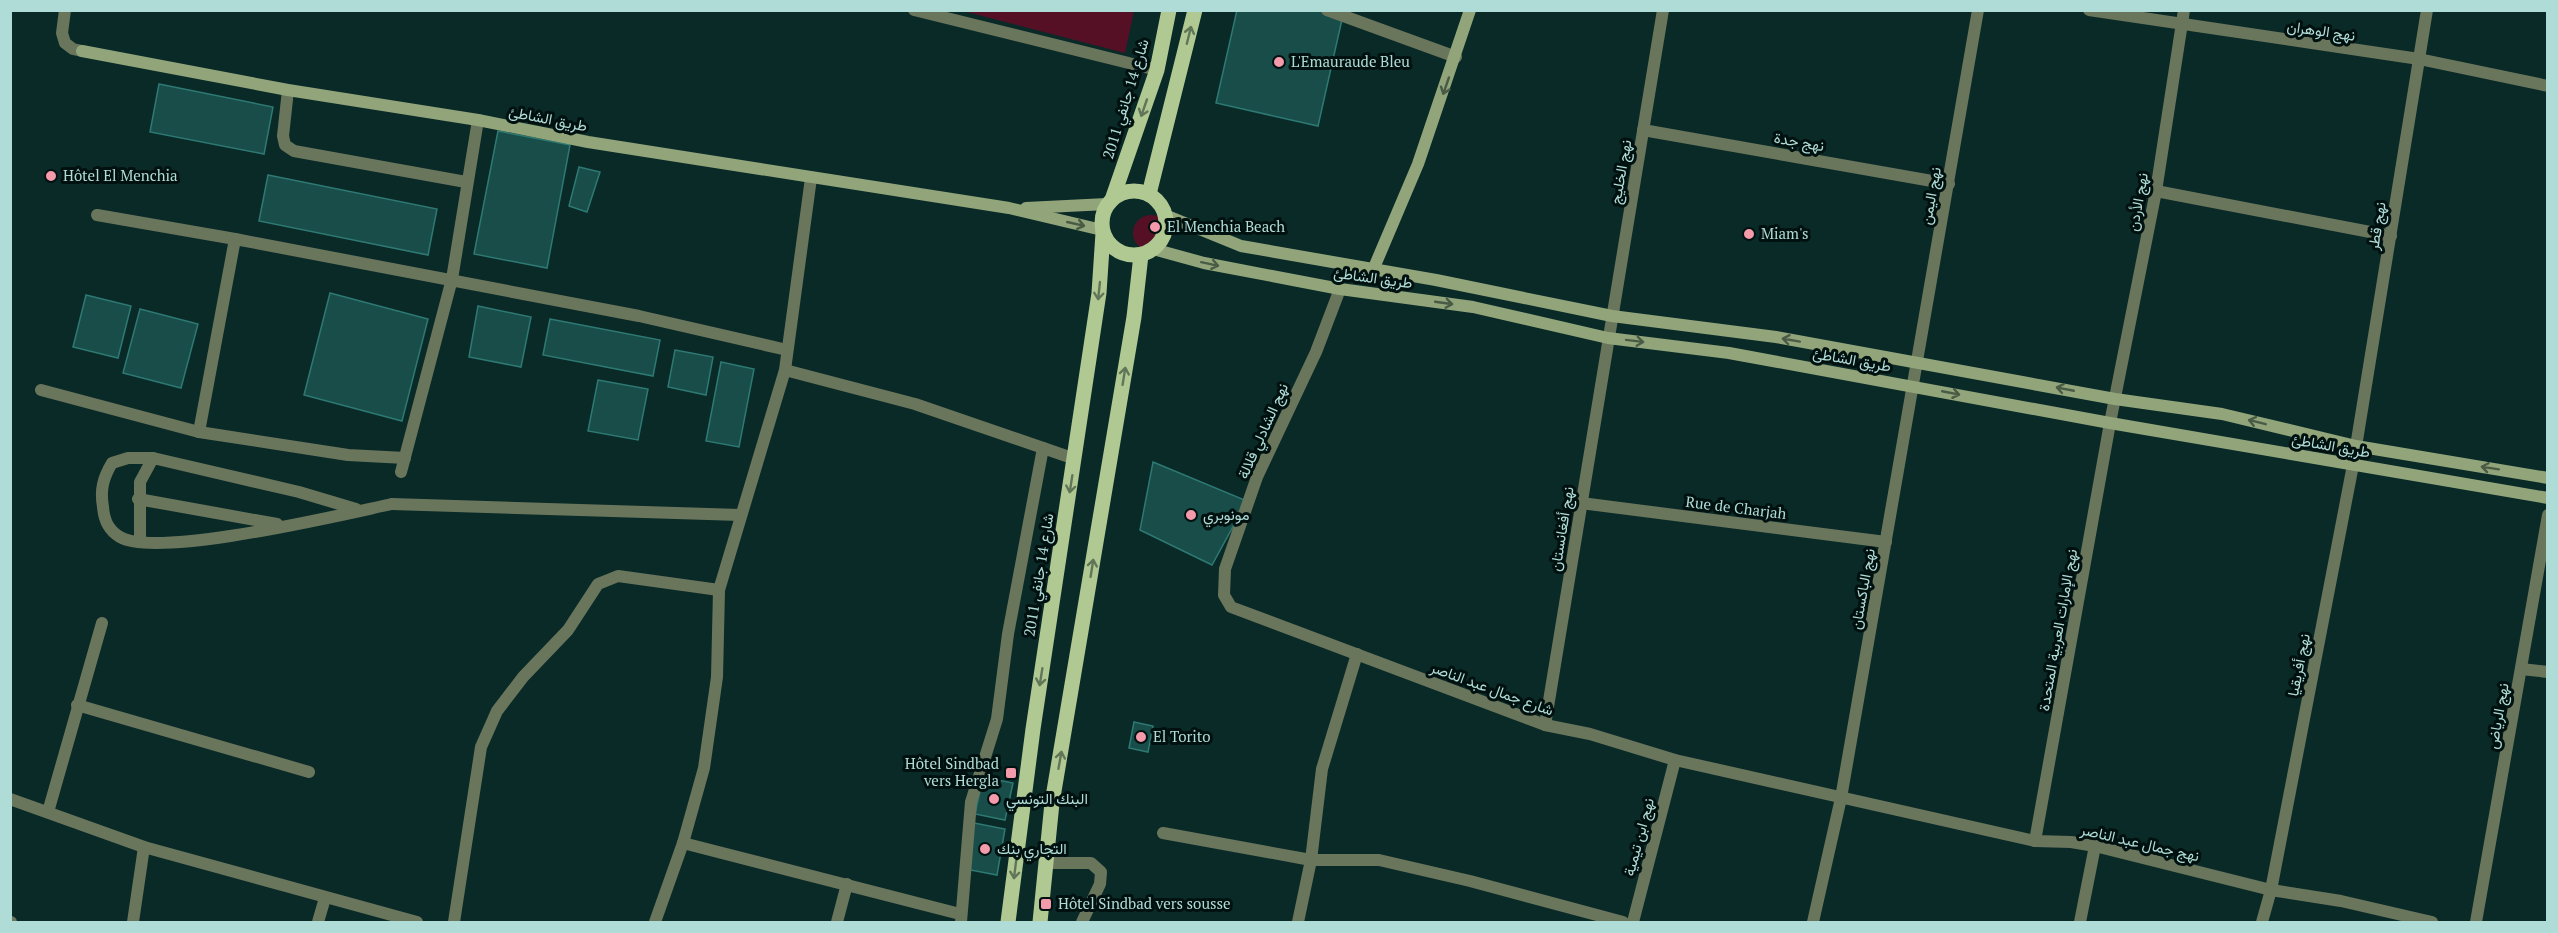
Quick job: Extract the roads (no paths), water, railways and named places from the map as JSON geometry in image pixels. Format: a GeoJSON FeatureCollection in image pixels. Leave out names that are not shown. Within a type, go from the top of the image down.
{"type":"FeatureCollection","features":[{"type":"Feature","properties":{"kind":"main road","name":"شارع 14 جانفي 2011"},"geometry":{"type":"LineString","coordinates":[[1110,200],[1156,69],[1169,10]]}},
{"type":"Feature","properties":{"kind":"main road"},"geometry":{"type":"LineString","coordinates":[[1149,194],[1195,10]]}},
{"type":"Feature","properties":{"kind":"main road"},"geometry":{"type":"LineString","coordinates":[[1137,190],[1149,194],[1160,203],[1166,215],[1166,228],[1162,240],[1147,252],[1122,253],[1107,242],[1102,231],[1103,212],[1110,200],[1125,191],[1137,190]]}},
{"type":"Feature","properties":{"kind":"main road","name":"شارع 14 جانفي 2011"},"geometry":{"type":"LineString","coordinates":[[1008,922],[1033,729],[1099,293],[1102,231]]}},
{"type":"Feature","properties":{"kind":"main road"},"geometry":{"type":"LineString","coordinates":[[1040,922],[1048,863],[1052,803],[1130,338],[1147,252]]}},
{"type":"Feature","properties":{"kind":"street","name":"طريق الشاطئ"},"geometry":{"type":"LineString","coordinates":[[65,10],[62,33],[65,43],[82,51],[288,90],[478,120],[588,142],[1009,208],[1102,231]]}},
{"type":"Feature","properties":{"kind":"street"},"geometry":{"type":"LineString","coordinates":[[914,10],[1156,69]]}},
{"type":"Feature","properties":{"kind":"street"},"geometry":{"type":"LineString","coordinates":[[1327,10],[1456,57]]}},
{"type":"Feature","properties":{"kind":"street"},"geometry":{"type":"LineString","coordinates":[[1373,270],[1418,164],[1470,10]]}},
{"type":"Feature","properties":{"kind":"street","name":"نهج الخليج"},"geometry":{"type":"LineString","coordinates":[[1608,338],[1663,10]]}},
{"type":"Feature","properties":{"kind":"street","name":"نهج اليمن"},"geometry":{"type":"LineString","coordinates":[[1914,387],[1978,10]]}},
{"type":"Feature","properties":{"kind":"street","name":"نهج الوهران"},"geometry":{"type":"LineString","coordinates":[[2089,10],[2181,26],[2419,59],[2547,86]]}},
{"type":"Feature","properties":{"kind":"street","name":"نهج الأردن"},"geometry":{"type":"LineString","coordinates":[[2110,423],[2156,191],[2184,10]]}},
{"type":"Feature","properties":{"kind":"street","name":"نهج قطر"},"geometry":{"type":"LineString","coordinates":[[2356,446],[2427,10]]}},
{"type":"Feature","properties":{"kind":"street"},"geometry":{"type":"LineString","coordinates":[[288,90],[283,136],[285,145],[294,151],[466,182]]}},
{"type":"Feature","properties":{"kind":"street"},"geometry":{"type":"LineString","coordinates":[[401,472],[452,279],[466,182],[478,120]]}},
{"type":"Feature","properties":{"kind":"street","name":"نهج جدة"},"geometry":{"type":"LineString","coordinates":[[1643,130],[1949,184]]}},
{"type":"Feature","properties":{"kind":"street"},"geometry":{"type":"LineString","coordinates":[[655,922],[683,843],[704,768],[717,677],[719,590],[785,370],[811,178]]}},
{"type":"Feature","properties":{"kind":"street"},"geometry":{"type":"LineString","coordinates":[[2156,191],[2391,236]]}},
{"type":"Feature","properties":{"kind":"street","name":"طريق الشاطئ"},"geometry":{"type":"LineString","coordinates":[[1009,208],[1110,200]]}},
{"type":"Feature","properties":{"kind":"street"},"geometry":{"type":"LineString","coordinates":[[97,215],[452,279],[639,316],[787,350]]}},
{"type":"Feature","properties":{"kind":"street","name":"طريق الشاطئ"},"geometry":{"type":"LineString","coordinates":[[1166,215],[1241,246],[1612,316],[1776,338],[2115,399],[2222,414],[2356,446],[2547,478]]}},
{"type":"Feature","properties":{"kind":"street"},"geometry":{"type":"LineString","coordinates":[[199,432],[235,240]]}},
{"type":"Feature","properties":{"kind":"street","name":"طريق الشاطئ"},"geometry":{"type":"LineString","coordinates":[[1147,252],[1340,289],[1473,307],[1608,338],[1729,353],[2110,423],[2547,498]]}},
{"type":"Feature","properties":{"kind":"street","name":"نهج الشادلي قلالة"},"geometry":{"type":"LineString","coordinates":[[1224,588],[1225,568],[1257,477],[1316,352],[1340,289]]}},
{"type":"Feature","properties":{"kind":"street","name":"نهج أفغانستان"},"geometry":{"type":"LineString","coordinates":[[1545,725],[1608,338]]}},
{"type":"Feature","properties":{"kind":"street"},"geometry":{"type":"LineString","coordinates":[[785,370],[915,404],[1075,459]]}},
{"type":"Feature","properties":{"kind":"street","name":"نهج الباكستان"},"geometry":{"type":"LineString","coordinates":[[1814,922],[1841,798],[1914,387]]}},
{"type":"Feature","properties":{"kind":"street"},"geometry":{"type":"LineString","coordinates":[[40,390],[199,432],[348,455],[405,458]]}},
{"type":"Feature","properties":{"kind":"street","name":"نهج الإمارات العربية المتحدة"},"geometry":{"type":"LineString","coordinates":[[2035,841],[2110,423]]}},
{"type":"Feature","properties":{"kind":"street","name":"نهج أفريقيا"},"geometry":{"type":"LineString","coordinates":[[2262,922],[2271,890],[2356,446]]}},
{"type":"Feature","properties":{"kind":"street"},"geometry":{"type":"LineString","coordinates":[[683,843],[847,884],[961,918],[971,802],[997,719],[1008,634],[1043,448]]}},
{"type":"Feature","properties":{"kind":"street"},"geometry":{"type":"LineString","coordinates":[[360,511],[298,492],[153,458],[128,458],[112,464],[104,477],[101,497],[105,522],[121,537],[140,542],[190,543],[360,511],[392,504],[740,515]]}},
{"type":"Feature","properties":{"kind":"street"},"geometry":{"type":"LineString","coordinates":[[140,542],[138,499],[140,482],[153,458]]}},
{"type":"Feature","properties":{"kind":"street"},"geometry":{"type":"LineString","coordinates":[[138,499],[284,525]]}},
{"type":"Feature","properties":{"kind":"street","name":"Rue de Charjah"},"geometry":{"type":"LineString","coordinates":[[1581,503],[1886,542]]}},
{"type":"Feature","properties":{"kind":"street","name":"نهج الرياض"},"geometry":{"type":"LineString","coordinates":[[2476,922],[2547,514]]}},
{"type":"Feature","properties":{"kind":"street"},"geometry":{"type":"LineString","coordinates":[[454,922],[481,747],[497,711],[523,677],[568,630],[598,584],[618,576],[719,590]]}},
{"type":"Feature","properties":{"kind":"street","name":"شارع جمال عبد الناصر"},"geometry":{"type":"LineString","coordinates":[[1224,588],[1228,603],[1239,611],[1545,725],[1590,734],[1675,760],[1841,798]]}},
{"type":"Feature","properties":{"kind":"street"},"geometry":{"type":"LineString","coordinates":[[48,812],[102,623]]}},
{"type":"Feature","properties":{"kind":"street"},"geometry":{"type":"LineString","coordinates":[[1298,922],[1311,860],[1323,769],[1358,654]]}},
{"type":"Feature","properties":{"kind":"street"},"geometry":{"type":"LineString","coordinates":[[2521,669],[2547,672]]}},
{"type":"Feature","properties":{"kind":"street"},"geometry":{"type":"LineString","coordinates":[[77,705],[309,772]]}},
{"type":"Feature","properties":{"kind":"street","name":"نهج ابن تيمية"},"geometry":{"type":"LineString","coordinates":[[1633,922],[1675,760]]}},
{"type":"Feature","properties":{"kind":"street"},"geometry":{"type":"LineString","coordinates":[[10,798],[144,847],[417,922]]}},
{"type":"Feature","properties":{"kind":"street","name":"نهج جمال عبد الناصر"},"geometry":{"type":"LineString","coordinates":[[1841,798],[2035,841],[2071,842],[2095,846],[2271,890],[2341,901],[2432,922]]}},
{"type":"Feature","properties":{"kind":"street"},"geometry":{"type":"LineString","coordinates":[[1162,833],[1311,860],[1379,860],[1470,881],[1623,922]]}},
{"type":"Feature","properties":{"kind":"street"},"geometry":{"type":"LineString","coordinates":[[2080,922],[2095,846]]}},
{"type":"Feature","properties":{"kind":"street"},"geometry":{"type":"LineString","coordinates":[[133,922],[144,847]]}},
{"type":"Feature","properties":{"kind":"street"},"geometry":{"type":"LineString","coordinates":[[1048,863],[1091,863],[1101,872],[1100,884],[1082,922]]}},
{"type":"Feature","properties":{"kind":"street"},"geometry":{"type":"LineString","coordinates":[[837,922],[847,884]]}},
{"type":"Feature","properties":{"kind":"street"},"geometry":{"type":"LineString","coordinates":[[318,922],[325,898]]}},
{"type":"Feature","properties":{"kind":"place","name":"L'Emauraude Bleu"},"geometry":{"type":"Point","coordinates":[1279,62]}},
{"type":"Feature","properties":{"kind":"place","name":"Hôtel El Menchia"},"geometry":{"type":"Point","coordinates":[51,176]}},
{"type":"Feature","properties":{"kind":"place","name":"El Menchia Beach"},"geometry":{"type":"Point","coordinates":[1155,227]}},
{"type":"Feature","properties":{"kind":"place","name":"Miam's"},"geometry":{"type":"Point","coordinates":[1749,234]}},
{"type":"Feature","properties":{"kind":"place","name":"مونوبري"},"geometry":{"type":"Point","coordinates":[1191,515]}},
{"type":"Feature","properties":{"kind":"place","name":"El Torito"},"geometry":{"type":"Point","coordinates":[1141,737]}},
{"type":"Feature","properties":{"kind":"place","name":"Hôtel Sindbad vers Hergla"},"geometry":{"type":"Point","coordinates":[1011,773]}},
{"type":"Feature","properties":{"kind":"place","name":"البنك التونسي"},"geometry":{"type":"Point","coordinates":[994,799]}},
{"type":"Feature","properties":{"kind":"place","name":"التجاري بنك"},"geometry":{"type":"Point","coordinates":[985,849]}},
{"type":"Feature","properties":{"kind":"place","name":"Hôtel Sindbad vers sousse"},"geometry":{"type":"Point","coordinates":[1046,904]}}]}
